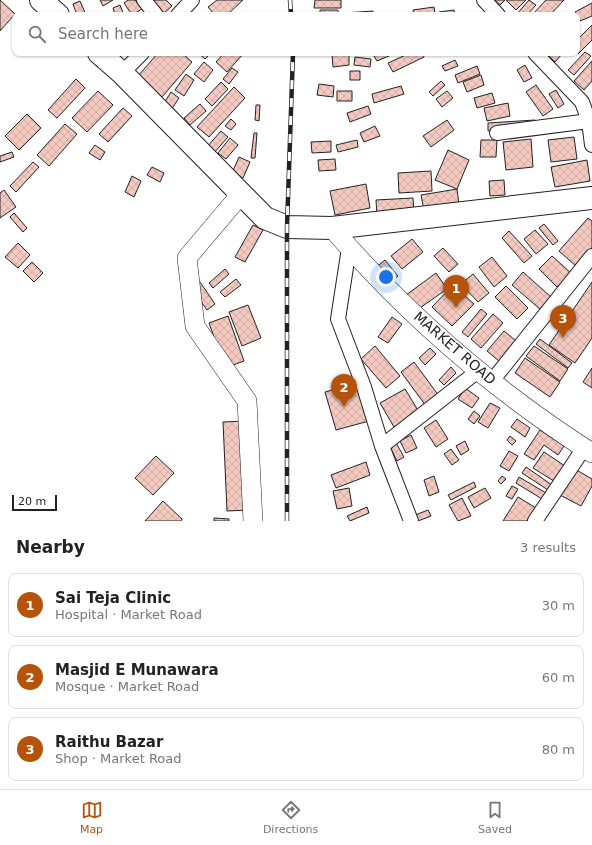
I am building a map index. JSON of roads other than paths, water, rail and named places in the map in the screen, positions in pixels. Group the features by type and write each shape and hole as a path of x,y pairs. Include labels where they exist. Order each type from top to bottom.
{"highway":[{"path":"41,0 55,12"},
{"path":"103,56 122,73 265,218 287,227 332,228 592,198"}],"street":[{"path":"144,0 154,12"},
{"path":"181,12 192,0"},
{"path":"484,0 495,12"},
{"path":"122,73 139,56"},
{"path":"538,56 587,98 592,145"},
{"path":"497,133 590,121"},
{"path":"241,194 187,258 195,326 247,401 252,521"},
{"name":"MARKET ROAD","path":"332,228 349,248 443,342 485,376 564,435 588,450"},
{"path":"349,248 338,319 364,388 382,446 411,521"},
{"path":"382,446 485,376 592,256"},
{"path":"535,521 588,450"}],"railway":[{"path":"290,0 291,12"},
{"path":"287,521 287,227 293,56"}],"place":[{"name":"Sai Teja Clinic","path":"456,308"},
{"name":"Raithu Bazar","path":"563,338"},
{"name":"Masjid E Munawara","path":"344,407"}]}
